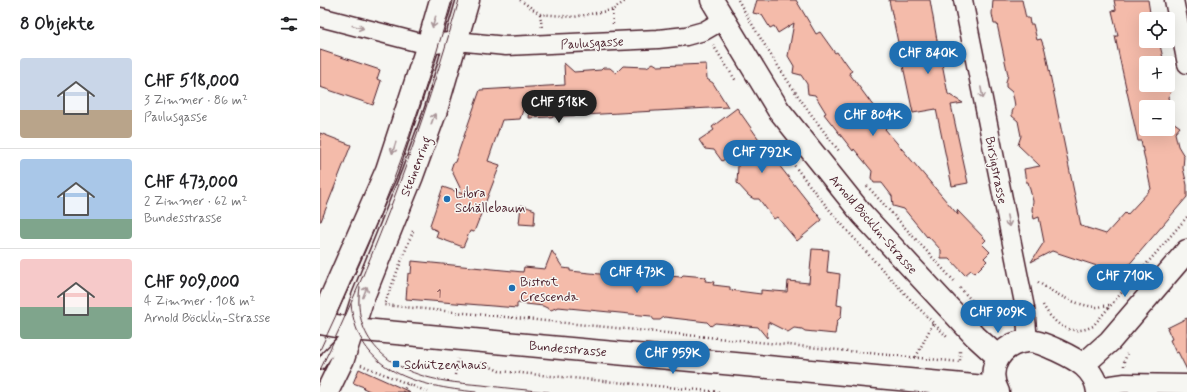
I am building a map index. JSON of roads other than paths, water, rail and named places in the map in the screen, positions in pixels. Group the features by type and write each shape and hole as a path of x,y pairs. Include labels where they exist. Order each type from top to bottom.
{"main road":[{"name":"Steinenring","path":"323,323 386,170 428,45 441,0"},
{"name":"Steinenring","path":"327,392 343,359 363,297 409,183 436,110 468,0"},
{"name":"Arnold Böcklin-Strasse","path":"712,0 778,109 862,214 976,336 998,357"},
{"path":"1083,365 1110,341 1187,251"},
{"name":"Bundesstrasse","path":"323,323 353,329 997,390"},
{"path":"997,390 994,375 995,364 998,357 1018,343 1028,341 1038,342 1050,347 1083,365 1091,374 1098,390"}],"street":[{"name":"Birsigstrasse","path":"963,0 1025,308 1028,341"},
{"path":"1174,0 1187,64"},
{"path":"320,17 428,45"},
{"name":"Paulusgasse","path":"428,45 456,41 506,46 658,39 686,36 704,31 724,20"},
{"path":"1098,390 1125,383 1187,384"}],"lane":[{"path":"320,365 327,355 353,329"}],"tram line":[{"path":"320,350 366,249 390,189 419,109 452,0"},
{"path":"320,370 361,280 398,188 430,95 459,0"},
{"path":"360,287 359,307 362,325 370,340 380,352 394,363 409,371 445,381 549,392"},
{"path":"351,304 356,327 365,346 378,361 394,372 413,380 476,392"}],"place":[{"name":"Libra Schällebaum","path":"447,199"},
{"name":"Bistrot Crescenda","path":"512,288"},
{"name":"Schützenhaus","path":"396,364"}]}
